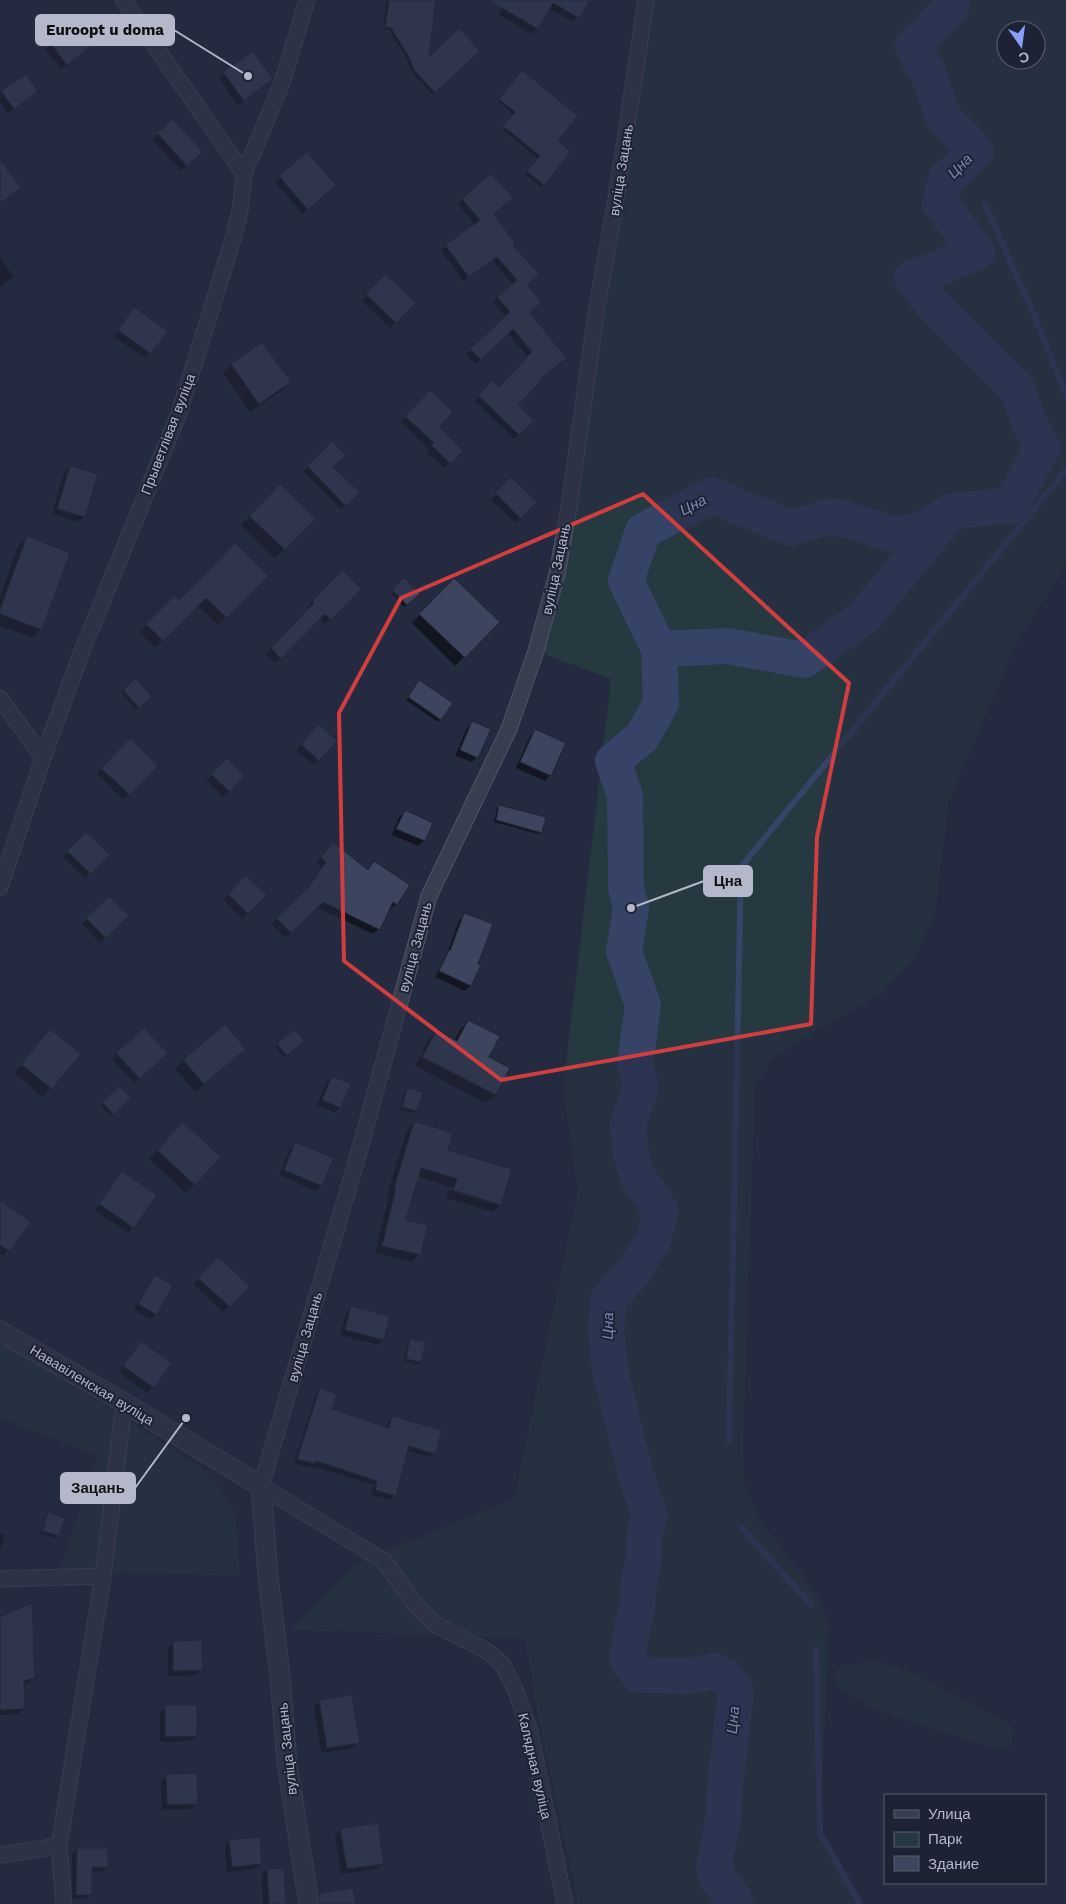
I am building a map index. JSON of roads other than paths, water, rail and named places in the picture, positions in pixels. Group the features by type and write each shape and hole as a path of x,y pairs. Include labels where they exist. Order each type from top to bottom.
{"street":[{"path":"123,0 244,174"},
{"name":"Прыветлівая вуліца","path":"0,887 43,758 82,650 179,413 233,239 240,211 244,174 282,83 307,0"},
{"name":"вуліца Зацань","path":"309,1904 287,1763 280,1676 268,1577 261,1486 358,1158 429,896 509,729 536,651 557,574 569,507 597,306 616,205 646,0"},
{"path":"0,698 43,758"},
{"name":"Нававіленская вуліца","path":"0,1331 261,1486"},
{"path":"64,1904 58,1846 103,1576 124,1403"},
{"name":"Калядная вуліца","path":"261,1486 384,1562 414,1603 436,1625 487,1651 503,1665 516,1691 530,1732 565,1904"},
{"path":"0,1579 103,1576"},
{"path":"0,1855 58,1846"}],"waterway":[{"name":"Цна","path":"735,1904 733,1898 718,1879 714,1866 724,1815 725,1786 736,1692 725,1676 714,1671 689,1676 639,1675 627,1658 637,1611 639,1582 644,1559 644,1535 650,1516 636,1475 610,1370 606,1328 609,1299 635,1270 653,1240 661,1211 637,1175 631,1153 628,1124 641,1088 635,1064 643,1005 624,951 631,908 626,887 625,796 613,761 642,737 661,703 659,649 626,581 643,531 712,495 791,528 833,516 894,534 918,531 952,511 1012,505 1042,447 1030,425 1017,388 935,307 912,278 977,252 940,203 946,179 976,152 943,116 928,73 913,47 950,9 953,0"},
{"path":"985,205 1033,312 1066,395"},
{"path":"729,1440 741,867 1066,470"},
{"path":"659,649 728,646 804,660 863,618 945,519"},
{"path":"742,1528 811,1605"},
{"path":"816,1650 820,1833 860,1904"},
{"path":"733,1898 745,1904"}],"place":[{"name":"Euroopt u doma","path":"248,76"},
{"name":"Цна","path":"631,908"},
{"name":"Зацань","path":"186,1418"}]}
